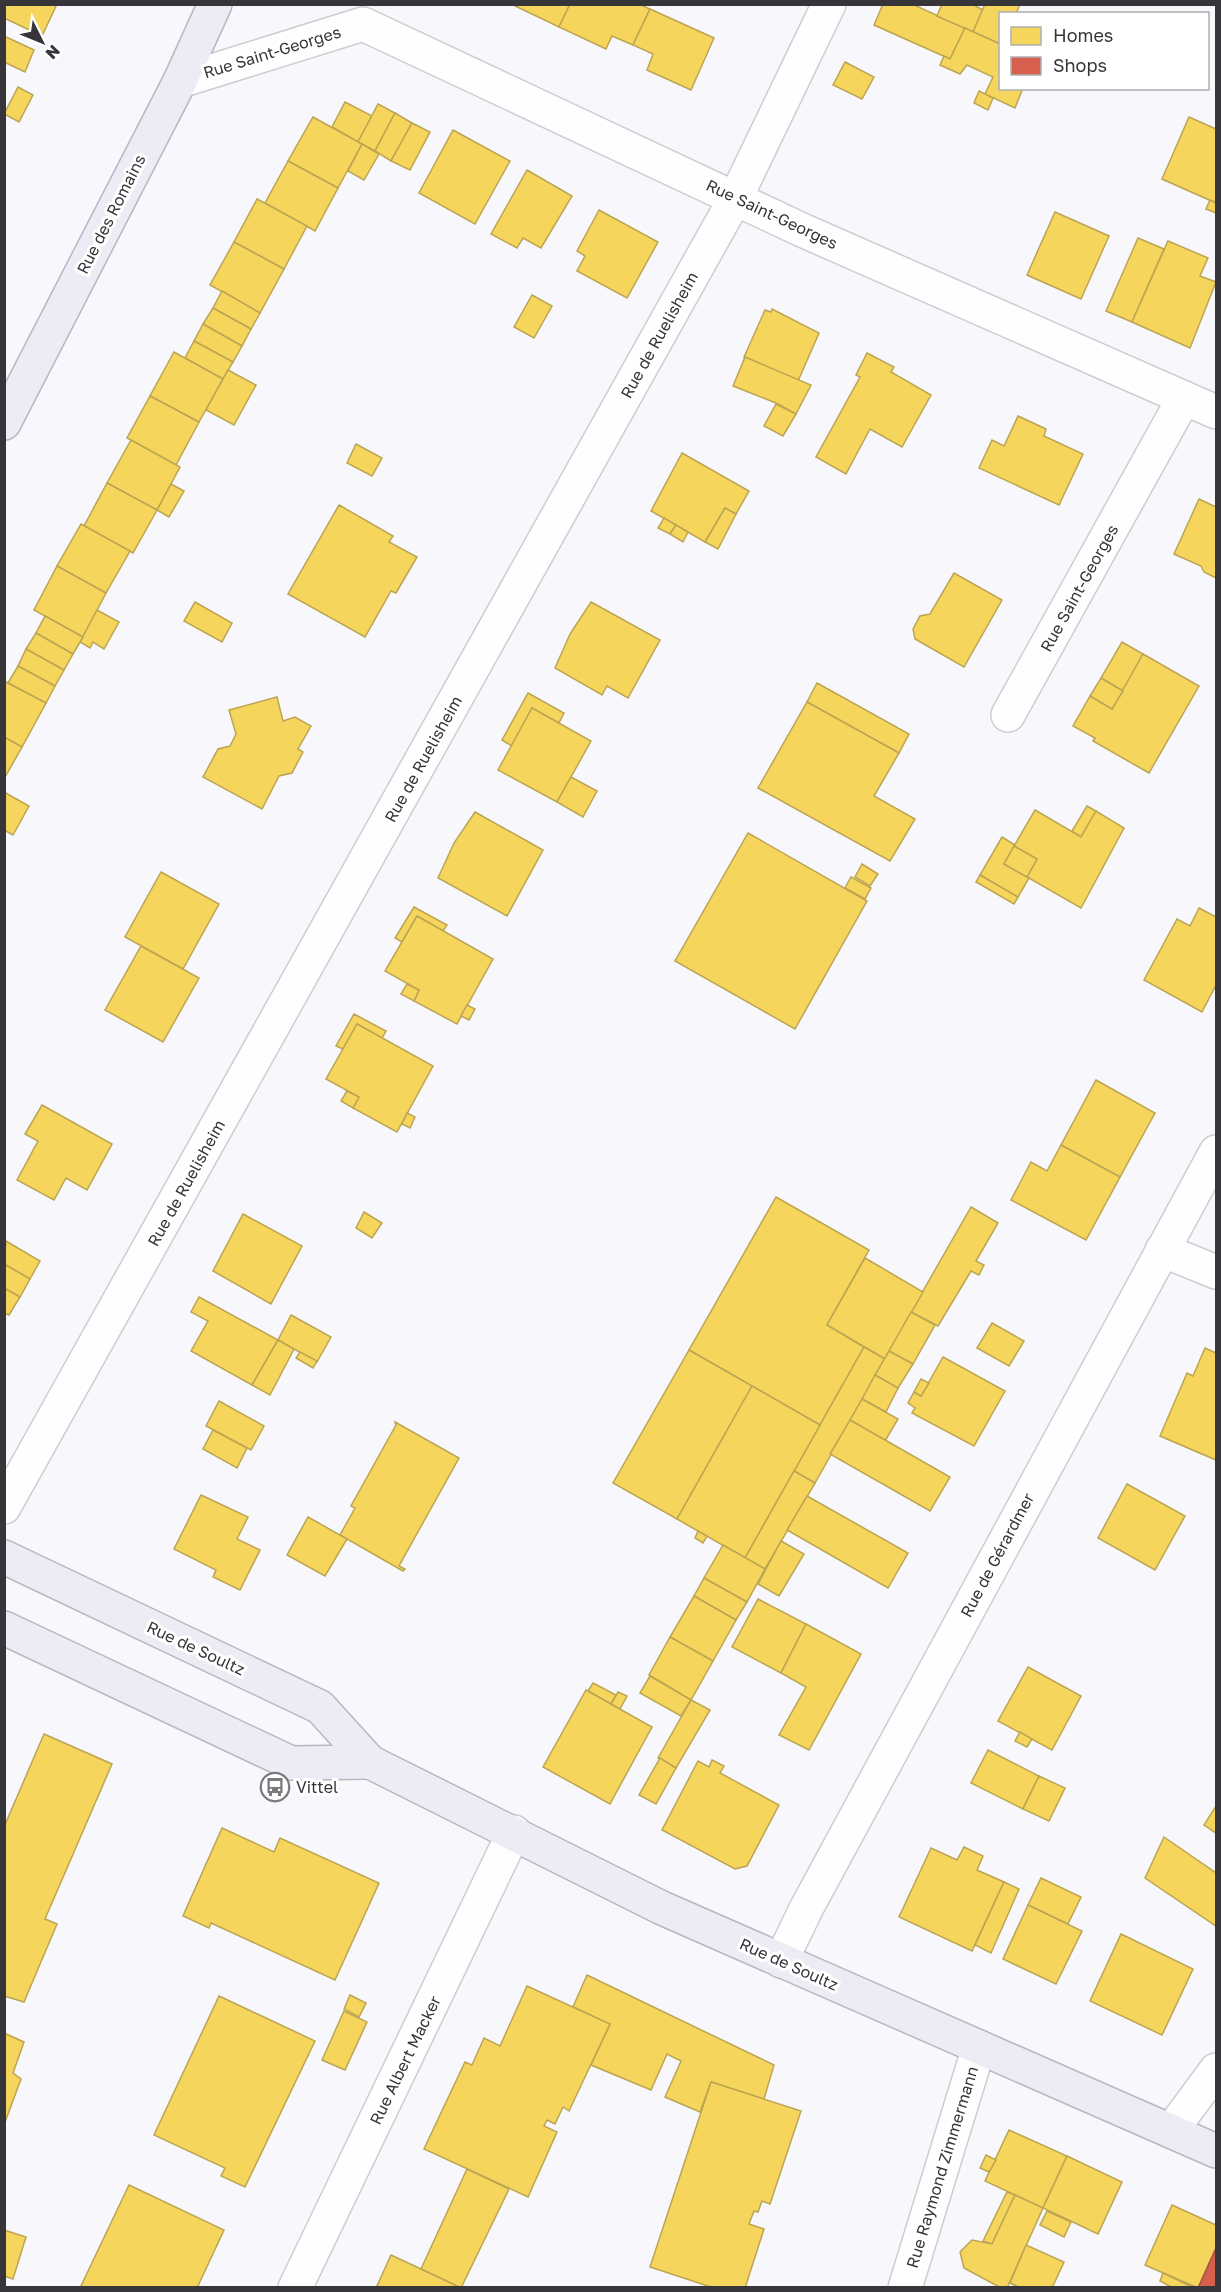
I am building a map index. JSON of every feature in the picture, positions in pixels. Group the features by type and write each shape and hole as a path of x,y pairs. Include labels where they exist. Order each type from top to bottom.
{"main road":[{"name":"Rue des Romains","path":"4,423 180,81 215,4"},
{"name":"Rue de Soultz","path":"4,1557 320,1707 370,1762 662,1908 1216,2151"},
{"name":"Rue de Soultz","path":"4,1628 291,1764 370,1762"}],"street":[{"name":"Rue de Ruelisheim","path":"4,1507 736,197 829,4"},
{"name":"Rue Saint-Georges","path":"180,81 360,14 802,230 1216,412"},
{"name":"Rue Saint-Georges","path":"1008,715 1184,398"},
{"name":"Rue de Gérardmer","path":"782,1961 806,1910 1216,1152"},
{"path":"1162,1250 1216,1272"},
{"name":"Rue Albert Macker","path":"295,2288 514,1832"},
{"name":"Rue Raymond Zimmermann","path":"905,2288 979,2047"},
{"path":"1171,2131 1216,2070"}],"building: Homes":[{"path":"4,4 57,4 42,36 4,18"},
{"path":"511,4 570,4 559,27"},
{"path":"570,4 639,4 650,9 633,45 612,36 606,49 559,27"},
{"path":"883,4 912,4 965,28 950,59 874,25"},
{"path":"942,4 972,4 983,10 973,32 937,16"},
{"path":"985,4 1020,4 1017,12 999,12 999,44 973,32"},
{"path":"650,9 714,38 691,90 647,70 653,54 633,45"},
{"path":"965,28 999,44 999,90 1022,90 1015,108 985,94 993,77 967,65 960,74 940,65 944,56 950,59"},
{"path":"4,36 34,50 25,72 4,62"},
{"path":"845,62 874,77 862,99 833,85"},
{"path":"18,87 33,95 19,122 4,114"},
{"path":"979,91 993,98 988,110 974,103"},
{"path":"345,102 372,116 358,142 332,127"},
{"path":"378,104 395,113 375,151 358,142"},
{"path":"395,113 412,123 391,161 375,151"},
{"path":"313,117 362,144 338,188 288,161"},
{"path":"1189,117 1216,129 1216,203 1162,179"},
{"path":"412,123 430,132 410,170 391,161"},
{"path":"453,130 510,161 475,224 419,193"},
{"path":"362,144 379,154 364,180 348,171"},
{"path":"288,161 338,188 315,231 265,203"},
{"path":"527,170 572,196 541,248 523,238 517,248 491,234"},
{"path":"257,199 307,226 284,269 234,242"},
{"path":"1210,200 1216,203 1216,213 1206,209"},
{"path":"599,210 658,242 627,298 577,271 585,256 577,251"},
{"path":"1055,212 1109,236 1081,299 1027,275"},
{"path":"1138,238 1164,249 1132,322 1106,311"},
{"path":"1168,241 1208,258 1200,276 1216,282 1190,348 1132,322"},
{"path":"234,242 284,269 260,313 210,285"},
{"path":"222,291 260,313 251,329 213,308"},
{"path":"532,295 552,306 534,338 514,327"},
{"path":"213,308 251,329 242,346 203,324"},
{"path":"772,309 819,333 798,381 744,357 765,310 771,312"},
{"path":"203,324 242,346 233,362 194,341"},
{"path":"194,341 233,362 223,379 185,358"},
{"path":"174,352 223,379 199,422 150,396"},
{"path":"867,353 894,367 891,372 931,395 902,447 870,429 846,474 816,457 860,377 856,375"},
{"path":"745,357 811,385 796,414 776,403 733,386"},
{"path":"228,370 256,385 234,425 206,410"},
{"path":"150,396 199,422 176,465 127,438"},
{"path":"776,404 796,414 783,436 764,426"},
{"path":"1018,416 1046,429 1044,436 1083,454 1059,505 979,468 992,440 1004,446"},
{"path":"131,440 180,467 157,510 107,483"},
{"path":"356,444 382,458 372,476 347,463"},
{"path":"682,453 749,491 736,514 725,508 705,542 651,511"},
{"path":"107,483 157,510 133,553 84,526"},
{"path":"171,484 184,491 169,517 157,510"},
{"path":"1199,499 1216,507 1216,578 1204,572 1201,566 1174,554"},
{"path":"339,505 393,536 389,542 417,557 396,593 391,591 365,637 288,594"},
{"path":"725,508 736,514 718,549 705,542"},
{"path":"664,518 676,525 670,534 658,528"},
{"path":"81,524 130,551 106,593 57,566"},
{"path":"676,525 688,532 683,542 670,534"},
{"path":"57,566 106,593 83,637 34,610"},
{"path":"954,573 1002,600 964,667 915,639 913,629 920,616 930,614"},
{"path":"195,602 232,623 222,642 184,621"},
{"path":"591,602 660,640 628,698 607,686 602,695 555,668 570,634"},
{"path":"97,610 119,622 104,649 93,642 90,648 80,642"},
{"path":"45,616 83,637 73,654 36,633"},
{"path":"36,633 73,654 64,670 26,649"},
{"path":"1122,642 1143,654 1123,691 1101,678"},
{"path":"26,649 64,670 55,686 18,666"},
{"path":"1143,654 1199,686 1149,773 1093,741 1095,738 1073,726 1090,696 1112,709"},
{"path":"18,666 55,686 46,703 8,683"},
{"path":"1101,678 1123,691 1112,709 1090,696"},
{"path":"4,681 46,703 22,747 4,737"},
{"path":"817,683 909,734 899,753 807,702"},
{"path":"528,693 564,713 559,723 532,708 512,746 502,740"},
{"path":"277,697 283,721 295,717 311,726 298,749 303,752 292,773 279,776 262,809 203,777 218,749 230,746 236,734 229,710"},
{"path":"807,702 899,753 874,796 915,819 890,861 758,788"},
{"path":"532,708 591,741 557,802 498,770"},
{"path":"4,737 22,747 4,779"},
{"path":"571,777 597,791 583,817 557,802"},
{"path":"4,792 29,806 13,835 4,830"},
{"path":"1087,806 1096,811 1081,837 1072,831"},
{"path":"1035,810 1081,837 1096,811 1124,828 1081,908 1027,877 1037,859 1014,846"},
{"path":"475,812 543,850 507,916 438,878 454,843"},
{"path":"748,833 867,901 795,1029 675,961"},
{"path":"1002,837 1015,845 1004,864 1029,878 1018,897 980,875"},
{"path":"1014,846 1037,859 1027,877 1004,864"},
{"path":"862,864 878,874 870,886 855,877"},
{"path":"161,872 219,904 183,969 125,937"},
{"path":"980,875 1018,897 1014,904 976,882"},
{"path":"851,877 871,888 865,899 845,888"},
{"path":"414,907 447,925 443,931 417,916 402,942 395,938"},
{"path":"1199,908 1216,917 1216,985 1202,1012 1144,980 1177,919 1190,926"},
{"path":"417,916 493,959 457,1024 414,1001 419,990 385,971"},
{"path":"141,946 199,978 163,1042 105,1010"},
{"path":"407,984 419,990 414,1001 401,994"},
{"path":"467,1005 475,1009 469,1020 461,1016"},
{"path":"354,1014 386,1031 382,1038 357,1024 343,1049 336,1046"},
{"path":"357,1024 433,1066 397,1132 353,1108 359,1097 326,1079"},
{"path":"1096,1080 1155,1113 1120,1177 1061,1145"},
{"path":"347,1091 359,1097 353,1108 341,1101"},
{"path":"42,1105 112,1144 87,1190 66,1178 54,1200 17,1180 38,1141 25,1134"},
{"path":"407,1113 415,1117 410,1128 402,1124"},
{"path":"1061,1145 1120,1177 1086,1240 1011,1200 1031,1162 1047,1171"},
{"path":"776,1197 869,1250 827,1325 864,1347 820,1425 689,1350"},
{"path":"971,1207 998,1223 976,1261 984,1265 979,1275 971,1271 938,1326 911,1312"},
{"path":"364,1212 382,1223 372,1238 356,1228"},
{"path":"243,1214 302,1246 271,1304 213,1271"},
{"path":"6,1241 40,1261 30,1279 4,1264"},
{"path":"865,1258 923,1292 885,1359 827,1325"},
{"path":"4,1264 30,1279 20,1297 4,1288"},
{"path":"4,1288 20,1297 9,1315 4,1313"},
{"path":"199,1297 278,1340 252,1385 191,1351 208,1321 191,1312"},
{"path":"911,1312 935,1325 913,1364 889,1351"},
{"path":"291,1315 331,1337 317,1362 278,1340"},
{"path":"992,1323 1024,1341 1009,1366 977,1348"},
{"path":"278,1340 294,1349 270,1395 252,1385"},
{"path":"864,1347 885,1359 815,1483 794,1471"},
{"path":"1205,1348 1216,1353 1216,1460 1160,1436 1187,1373 1193,1376"},
{"path":"689,1350 752,1386 677,1519 613,1483"},
{"path":"889,1351 913,1364 898,1388 875,1375"},
{"path":"300,1352 317,1361 313,1368 296,1358"},
{"path":"943,1357 1005,1391 974,1446 912,1413 915,1408 908,1403 914,1392 921,1396"},
{"path":"875,1375 898,1388 886,1412 862,1399"},
{"path":"921,1379 929,1383 921,1396 914,1392"},
{"path":"752,1386 820,1425 745,1558 677,1519"},
{"path":"862,1399 898,1419 885,1441 850,1420"},
{"path":"219,1401 264,1426 251,1450 206,1426"},
{"path":"850,1420 950,1477 930,1511 830,1454"},
{"path":"395,1422 459,1458 399,1566 405,1569 403,1571 340,1535 355,1508 351,1506 396,1425"},
{"path":"213,1430 247,1448 237,1468 203,1449"},
{"path":"794,1471 815,1483 765,1569 745,1558"},
{"path":"1127,1484 1185,1516 1155,1570 1098,1538"},
{"path":"201,1495 248,1517 237,1539 260,1550 240,1590 213,1577 216,1570 174,1549"},
{"path":"807,1496 908,1553 888,1588 787,1530"},
{"path":"308,1517 347,1539 325,1576 287,1555"},
{"path":"698,1531 707,1536 703,1543 695,1538"},
{"path":"781,1541 804,1554 779,1596 758,1584"},
{"path":"723,1545 765,1569 747,1602 704,1578"},
{"path":"704,1578 747,1602 736,1620 694,1596"},
{"path":"694,1596 736,1620 713,1661 670,1637"},
{"path":"758,1599 806,1624 781,1673 732,1647"},
{"path":"806,1624 861,1654 809,1750 779,1735 806,1687 781,1673"},
{"path":"670,1637 713,1661 691,1700 649,1675"},
{"path":"1028,1667 1081,1696 1052,1750 998,1721"},
{"path":"650,1676 691,1700 681,1716 640,1693"},
{"path":"593,1683 616,1695 611,1704 588,1691"},
{"path":"586,1690 652,1727 610,1804 543,1767"},
{"path":"618,1692 627,1696 620,1709 611,1704"},
{"path":"691,1700 710,1710 676,1768 658,1758"},
{"path":"1020,1732 1032,1739 1027,1747 1015,1741"},
{"path":"44,1734 112,1764 45,1919 57,1924 24,2002 4,1996 4,1827"},
{"path":"988,1750 1039,1776 1023,1809 971,1783"},
{"path":"660,1758 676,1768 656,1804 639,1795"},
{"path":"712,1760 724,1766 720,1773 779,1805 747,1866 735,1869 662,1830 698,1761 709,1767"},
{"path":"1039,1776 1065,1788 1049,1821 1023,1809"},
{"path":"1216,1806 1216,1833 1204,1825"},
{"path":"222,1828 274,1852 280,1838 379,1883 335,1980 211,1923 209,1928 183,1916"},
{"path":"1164,1837 1216,1873 1216,1926 1145,1878"},
{"path":"964,1847 983,1856 977,1870 1004,1882 972,1951 899,1917 931,1848 957,1860"},
{"path":"1041,1878 1081,1897 1068,1924 1028,1905"},
{"path":"1004,1882 1019,1889 991,1953 975,1945"},
{"path":"1028,1905 1082,1931 1056,1984 1003,1959"},
{"path":"1121,1934 1193,1969 1162,2035 1090,2001"},
{"path":"587,1975 774,2065 764,2099 711,2082 700,2112 665,2097 681,2061 667,2054 651,2090 591,2065 610,2024 573,2007"},
{"path":"527,1986 610,2024 569,2111 563,2107 555,2124 547,2120 544,2126 557,2132 528,2197 424,2149 465,2062 472,2065 484,2038 500,2046"},
{"path":"350,1995 366,2003 359,2017 344,2009"},
{"path":"219,1996 315,2041 245,2187 221,2176 225,2168 154,2135"},
{"path":"344,2011 367,2022 345,2070 322,2060"},
{"path":"4,2033 24,2042 13,2073 21,2079 4,2125"},
{"path":"711,2082 801,2111 770,2204 762,2201 758,2212 754,2211 749,2224 764,2229 745,2288 714,2288 650,2267"},
{"path":"1009,2130 1067,2156 1043,2208 985,2181"},
{"path":"986,2155 996,2160 989,2172 980,2168"},
{"path":"1067,2156 1122,2182 1098,2234 1043,2208"},
{"path":"467,2169 509,2189 461,2288 421,2269"},
{"path":"129,2185 224,2230 197,2288 80,2288"},
{"path":"1007,2192 1015,2195 992,2244 983,2241"},
{"path":"1015,2195 1043,2208 1007,2288 1001,2288 964,2268 960,2252 972,2240 992,2244"},
{"path":"1172,2205 1216,2225 1216,2248 1198,2288 1145,2265"},
{"path":"1047,2211 1071,2222 1064,2237 1040,2225"},
{"path":"4,2230 26,2237 13,2279 4,2276"},
{"path":"1026,2245 1064,2262 1052,2288 1021,2288 1010,2283"},
{"path":"391,2255 421,2269 461,2288 376,2288"},
{"path":"1163,2273 1194,2288 1173,2288 1160,2281"}],"building: Shops":[{"path":"1216,2248 1216,2288 1198,2288"}],"place":[{"name":"Vittel","path":"275,1787"}]}
